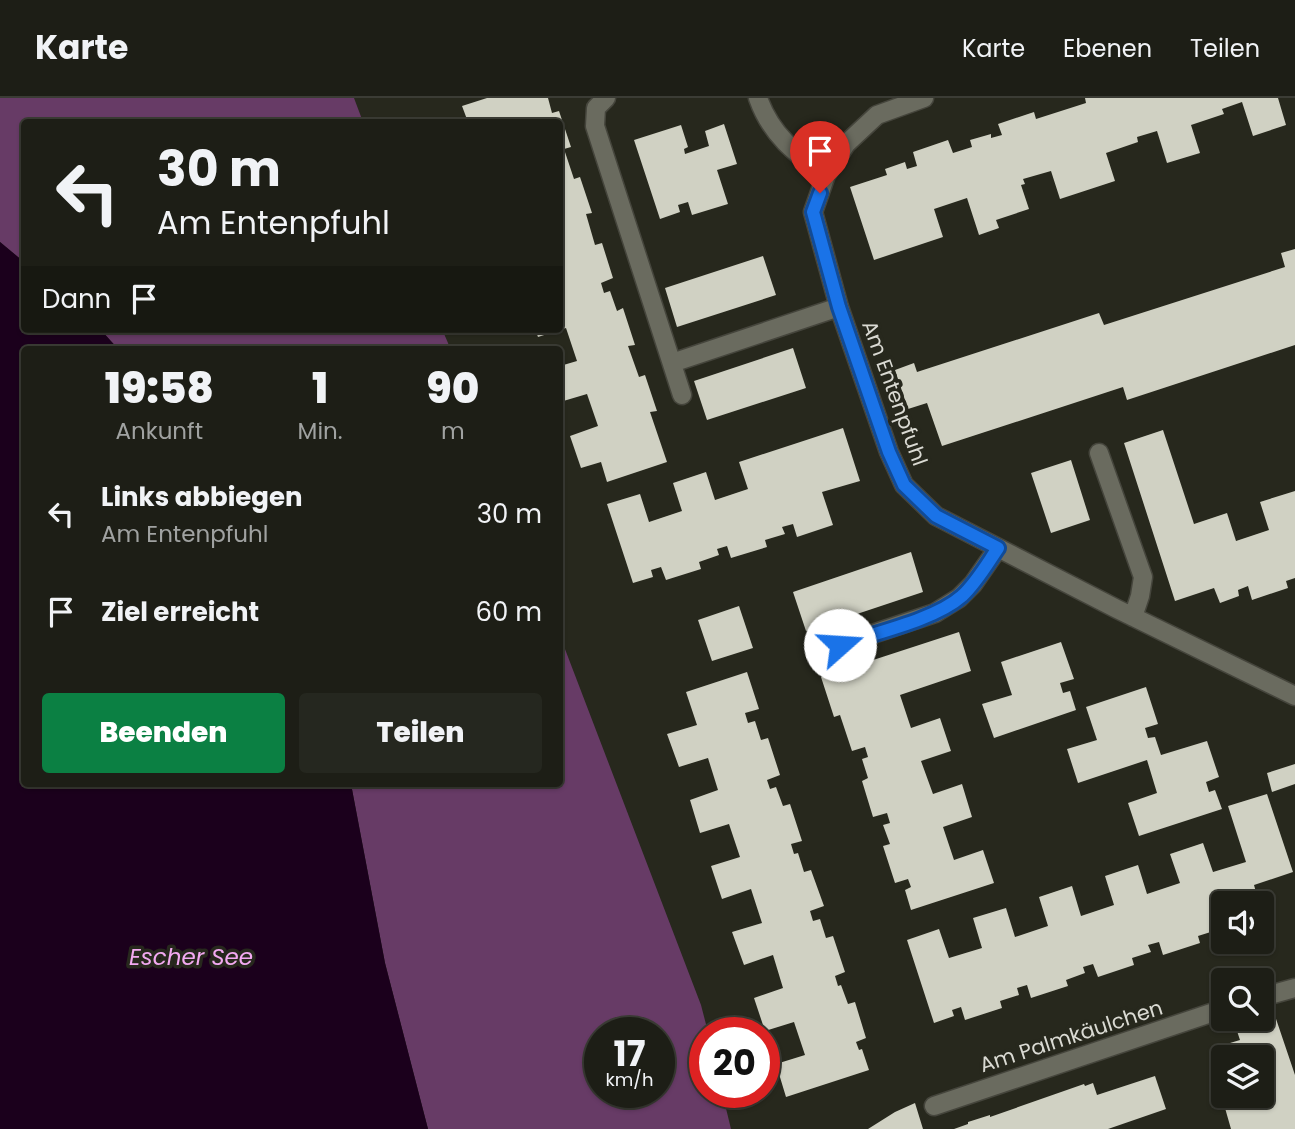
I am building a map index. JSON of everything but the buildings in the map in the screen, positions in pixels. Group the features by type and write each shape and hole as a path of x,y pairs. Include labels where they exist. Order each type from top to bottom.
{"street":[{"path":"606,98 596,108 595,126 682,395"},
{"path":"758,98 765,116 792,151 826,175"},
{"name":"Am Entenpfuhl","path":"924,98 877,115 846,144 826,175 813,212 839,307 889,452 904,485 936,516 1295,696"},
{"path":"672,363 839,307"},
{"path":"1099,453 1143,577 1133,617"},
{"path":"816,653 935,613 959,598 973,584 998,548"},
{"path":"1274,994 1295,988"},
{"name":"Am Palmkäulchen","path":"934,1106 1211,1013"}],"shaded area":[{"path":"0,98 354,98 362,119 21,119 21,260 0,242"},
{"path":"104,333 444,333 449,346 115,346"},
{"path":"563,644 701,1005 704,1017 689,1017 689,1108 726,1108 731,1129 428,1129 385,963 352,787 563,787"}],"water":[{"name":"Escher See","path":"0,242 21,260 21,333 104,333 115,346 21,346 21,787 352,787 385,963 428,1129 0,1129"}],"route":[{"path":"820,193 813,212 825,260 889,452 904,485 936,516 998,548 973,584 959,598 935,613 840,645"}]}
